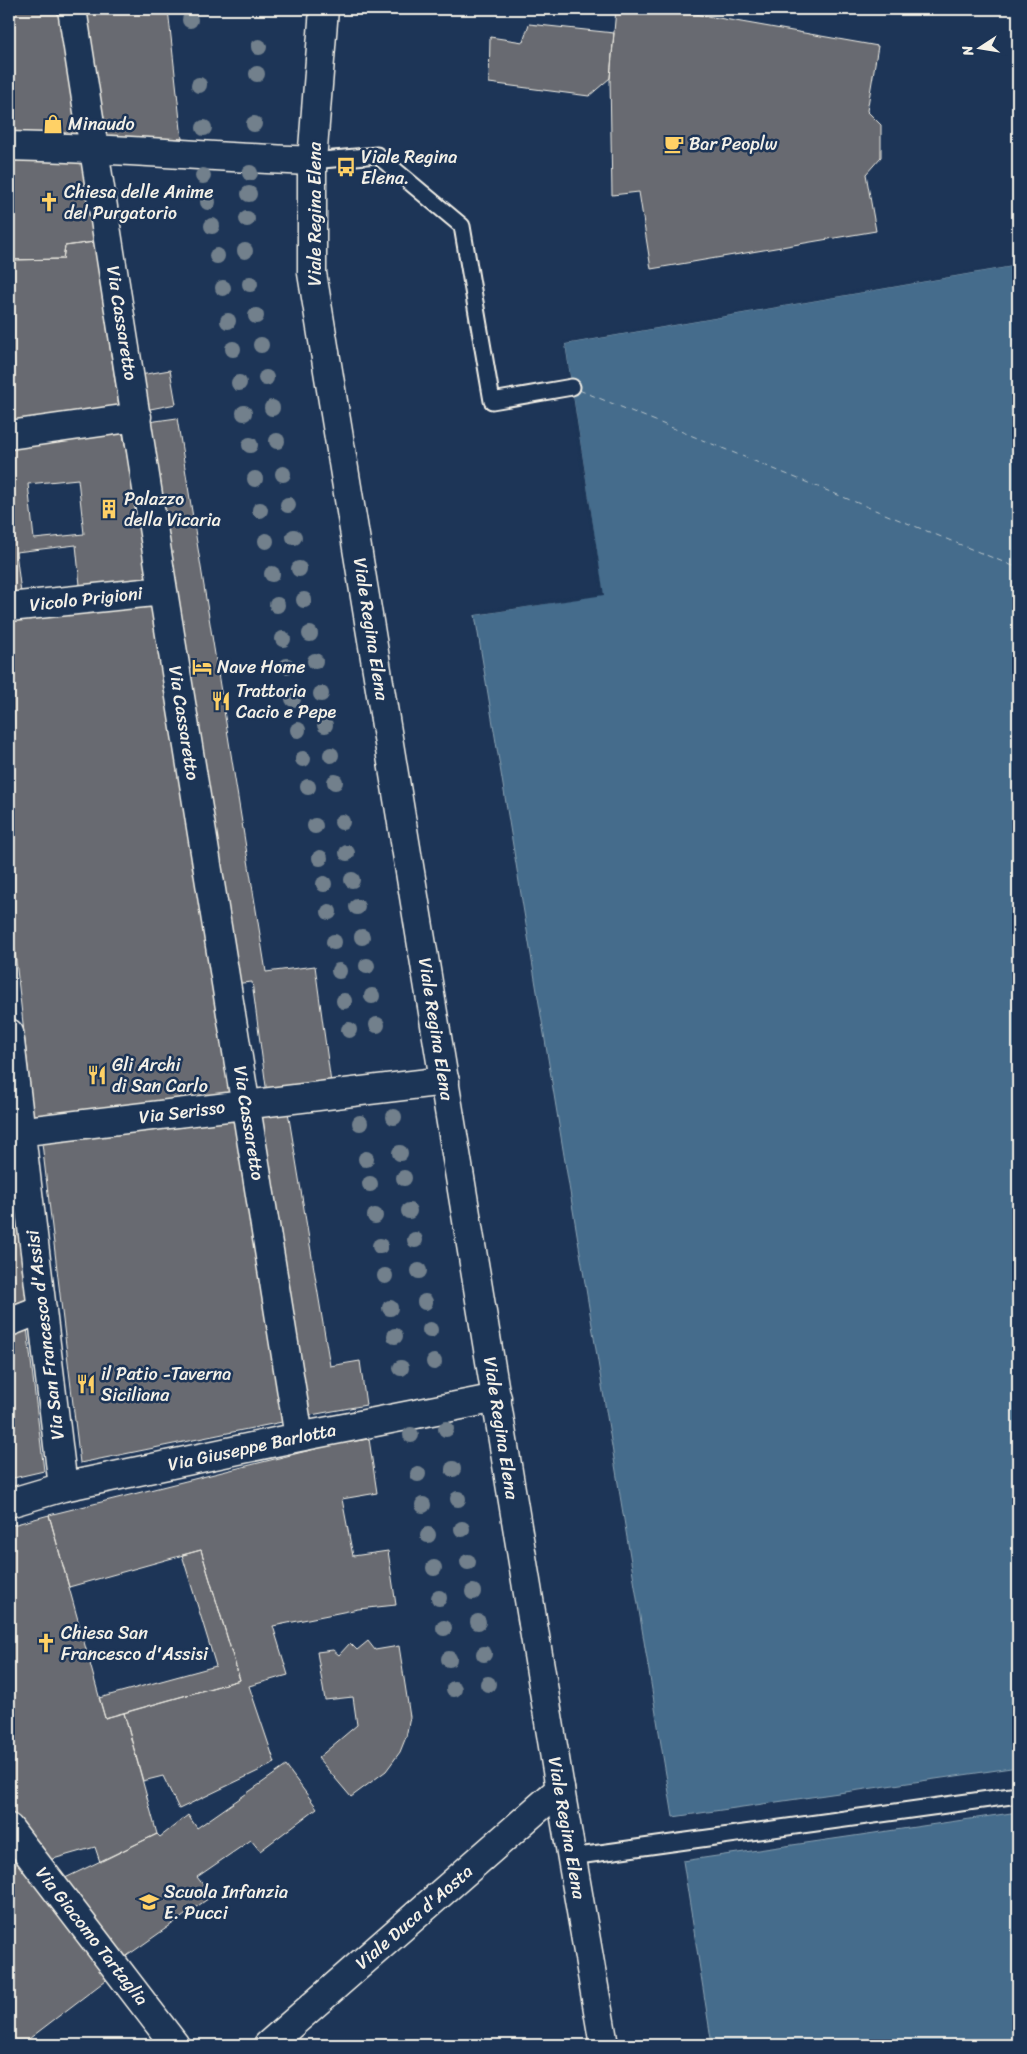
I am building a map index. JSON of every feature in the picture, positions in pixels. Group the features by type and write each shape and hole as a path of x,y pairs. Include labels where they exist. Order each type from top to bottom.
{"street":[{"name":"Via Cassaretto","path":"72,9 299,1437"},
{"name":"Viale Regina Elena","path":"324,9 312,161 312,273 571,1857 604,2045"},
{"path":"9,146 94,148 312,161"},
{"path":"9,435 137,417"},
{"name":"Vicolo Prigioni","path":"9,607 163,591"},
{"name":"Via San Francesco d'Assisi","path":"9,1033 15,1132 42,1309 63,1488"},
{"name":"Via Serisso","path":"15,1132 445,1081"},
{"path":"9,1322 42,1309"},
{"name":"Via Giuseppe Barlotta","path":"9,1503 63,1488 299,1437 497,1398"},
{"name":"Viale Duca d'Aosta","path":"268,2045 560,1789"},
{"name":"Via Giacomo Tartaglia","path":"12,1840 130,1984 175,2045"}],"lane":[{"path":"312,161 377,155 462,226 492,401 572,387"},
{"path":"571,1857 1018,1795"}],"water":[{"path":"1018,265 1018,1767 673,1817 475,615 603,594 565,344"},
{"path":"1018,1812 1018,2045 712,2045 683,1861"}],"pier":[{"path":"1018,259 1018,265 565,344 604,595 475,615 474,612 601,592 562,345 564,342 1016,263"}],"building":[{"path":"9,9 62,9 80,139 9,134"},
{"path":"87,9 168,9 182,139 104,139"},
{"path":"616,9 667,9 878,46 867,111 881,125 881,157 866,174 876,231 651,269 639,192 612,195 610,78"},
{"path":"529,24 614,33 610,78 589,96 489,83 490,37 523,42"},
{"name":"Chiesa delle Anime del Purgatorio","path":"84,159 94,242 65,246 63,259 9,260 9,161"},
{"path":"94,242 120,413 9,428 9,260 63,259 65,246"},
{"path":"170,370 176,404 140,411 134,376"},
{"path":"177,418 266,972 315,966 331,1083 267,1094 252,982 232,984 141,423"},
{"name":"Palazzo della Vicaria","path":"122,429 152,587 81,595 76,545 16,552 22,601 9,603 9,443","holes":["78,479 84,534 34,539 28,484"]},
{"path":"153,597 234,1096 34,1122 9,898 9,613"},
{"path":"288,1112 330,1366 360,1361 366,1405 300,1417 256,1117"},
{"path":"235,1117 282,1422 80,1463 42,1143"},
{"path":"9,1147 27,1309 9,1317"},
{"path":"26,1319 44,1471 9,1479 9,1326"},
{"path":"369,1439 377,1493 342,1499 353,1556 388,1551 396,1605 358,1609 273,1626 288,1675 249,1686 275,1763 179,1809 163,1776 143,1781 124,1713 240,1680 201,1550 69,1587 49,1515 331,1445"},
{"name":"Chiesa San Francesco d'Assisi","path":"49,1515 105,1718 124,1713 157,1834 100,1862 95,1847 46,1861 9,1811 9,1526"},
{"path":"201,1550 240,1680 105,1718 99,1698 216,1666 182,1555"},
{"path":"368,1641 375,1650 399,1646 410,1717 406,1737 400,1752 386,1771 351,1797 318,1758 357,1725 353,1697 325,1700 317,1652 333,1650 339,1655 350,1643 357,1650"},
{"path":"286,1766 317,1808 260,1851 251,1840 197,1877 212,1896 121,1960 61,1880 157,1834 160,1837 188,1815 197,1828"},
{"path":"20,1860 110,1977 21,2045 9,2045 9,1872"}],"ferry route":[{"path":"579,390 1018,568"}],"place":[{"name":"Minaudo","path":"53,124"},
{"name":"Bar Peoplw","path":"674,144"},
{"name":"Viale Regina Elena.","path":"346,167"},
{"name":"Chiesa delle Anime del Purgatorio","path":"49,202"},
{"name":"Palazzo della Vicaria","path":"109,509"},
{"name":"Nave Home","path":"202,667"},
{"name":"Trattoria Cacio e Pepe","path":"221,701"},
{"name":"Gli Archi di San Carlo","path":"97,1075"},
{"name":"il Patio -Taverna Siciliana","path":"86,1384"},
{"name":"Chiesa San Francesco d'Assisi","path":"46,1643"},
{"name":"Scuola Infanzia E. Pucci","path":"149,1902"}]}
